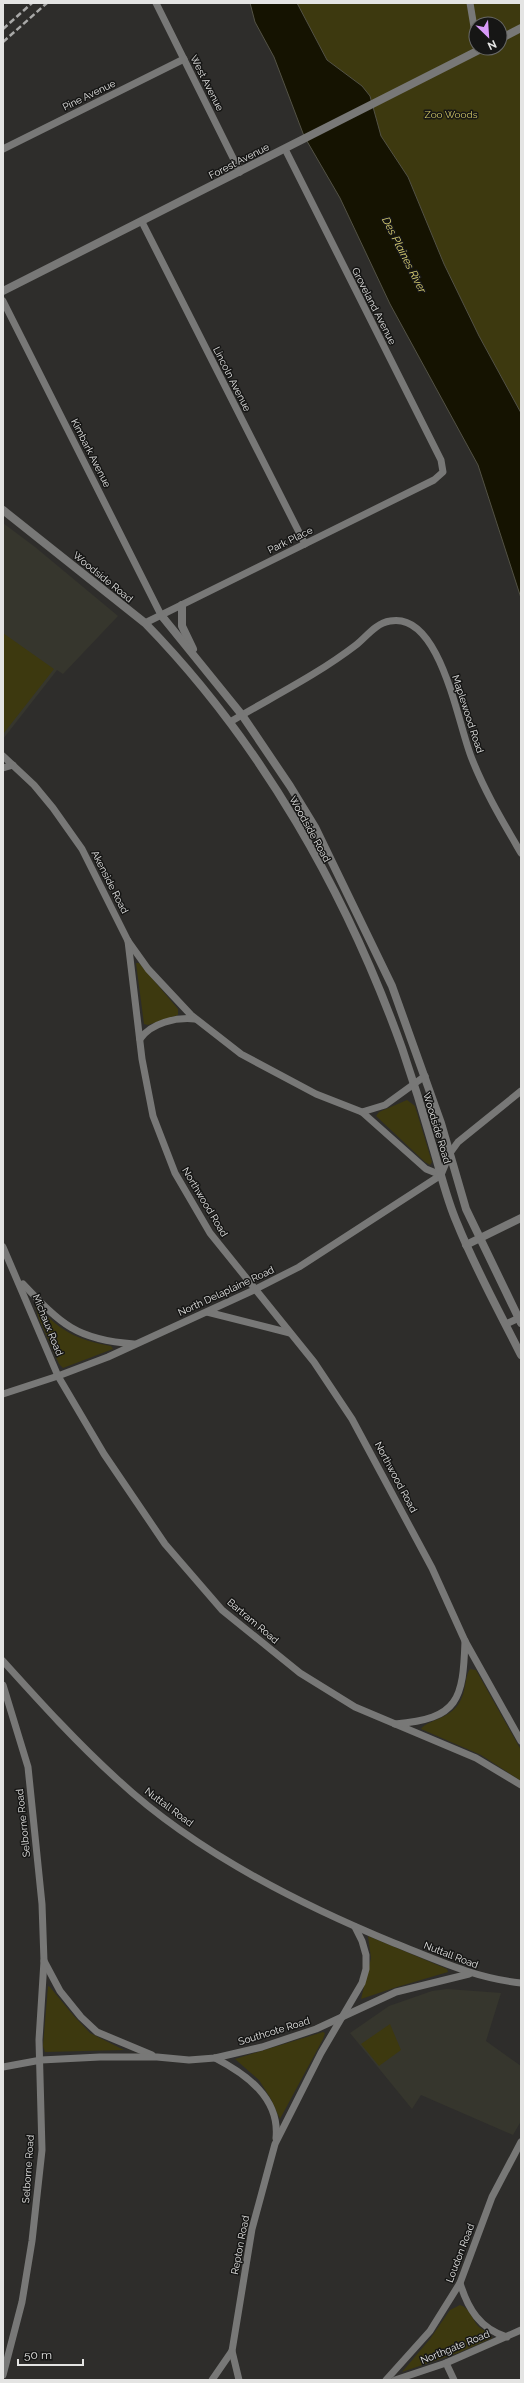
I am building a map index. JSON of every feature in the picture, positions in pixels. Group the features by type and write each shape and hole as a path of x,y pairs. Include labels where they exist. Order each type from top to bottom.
{"street":[{"name":"West Avenue","path":"156,3 240,172"},
{"path":"470,3 472,16"},
{"path":"508,35 521,28"},
{"name":"Forest Avenue","path":"3,291 377,103 468,55"},
{"name":"Pine Avenue","path":"3,149 184,59"},
{"name":"Groveland Avenue","path":"285,149 441,460 443,472"},
{"name":"Lincoln Avenue","path":"142,222 305,544"},
{"name":"Kimbark Avenue","path":"3,301 161,615"},
{"name":"Park Place","path":"145,623 438,478 443,472"},
{"name":"Woodside Road","path":"3,510 145,623 230,722 279,792 317,861 376,984 414,1085 447,1196 466,1245 521,1355"},
{"path":"182,605 182,626 198,661"},
{"name":"Woodside Road","path":"161,615 242,715 290,786 315,827 380,959 410,1031 450,1153 460,1192 479,1238 520,1319"},
{"name":"Maplewood Road","path":"230,722 339,658 382,624 400,621 412,624 422,633 436,652 451,689 464,740 472,761 494,806 521,852"},
{"name":"Akenside Road","path":"3,756 53,808 82,849 128,941 148,969 195,1019 240,1054 316,1094 362,1112 395,1139 426,1169 441,1175"},
{"path":"3,768 13,765"},
{"name":"Northwood Road","path":"128,941 142,1059 153,1116 175,1173 210,1233 254,1290 314,1362 372,1454 432,1568 465,1641 521,1741"},
{"path":"140,1039 150,1030 167,1022 181,1019 195,1019"},
{"path":"362,1112 385,1106 425,1076"},
{"path":"441,1175 450,1153 458,1142 521,1090"},
{"name":"North Delaplaine Road","path":"3,1394 58,1376 136,1344 254,1290 299,1267 441,1175"},
{"path":"466,1245 521,1218"},
{"name":"Michaux Road","path":"3,1246 20,1281 58,1376"},
{"name":"Michaux Road","path":"20,1281 59,1321 73,1331 101,1340 136,1344"},
{"path":"207,1312 291,1333"},
{"path":"506,1324 520,1319"},
{"name":"Bartram Road","path":"58,1376 104,1454 139,1508 165,1544 222,1610 300,1673 355,1707 392,1724 476,1758 521,1785"},
{"name":"Northwood Road","path":"392,1724 429,1719 442,1713 452,1704 461,1686 465,1641"},
{"name":"Nuttall Road","path":"3,1661 58,1721 118,1781 163,1816 246,1872 355,1927 470,1974 521,1983"},
{"name":"Selborne Road","path":"3,1685 28,1767 42,1904 44,1961 39,2040 41,2060 42,2150 32,2241 22,2302 3,2375"},
{"path":"341,2019 362,1983 366,1969 365,1948 355,1927"},
{"name":"Selborne Road","path":"44,1961 60,1991 81,2017 97,2032 157,2057"},
{"name":"Southcote Road","path":"3,2067 41,2060 157,2057 189,2060 215,2058 262,2048 341,2019 396,1992 470,1974"},
{"name":"Repton Road","path":"239,2380 232,2351 252,2229 275,2144 302,2088 341,2019"},
{"name":"Repton Road","path":"215,2058 239,2071 262,2092 276,2124 275,2144"},
{"name":"Loudon Road","path":"386,2380 430,2331 460,2283 492,2197 521,2142"},
{"path":"460,2283 470,2309 477,2319 487,2329 507,2337"},
{"name":"Northgate Road","path":"395,2380 446,2363 521,2330"},
{"name":"Repton Road","path":"212,2380 232,2351"},
{"path":"446,2363 454,2380"}],"shaded area":[{"path":"3,523 35,547 118,616 63,674 57,670 3,739"},
{"path":"447,1989 501,1993 486,2041 521,2066 521,2121 513,2135 421,2095 412,2109 350,2033 389,2006 432,1991"}],"green space":[{"name":"Zoo Woods","path":"297,3 521,3 521,413 479,336 444,264 408,177 380,136 370,96 362,86 327,60"},
{"path":"3,633 54,669 4,733 3,733"},
{"path":"136,963 139,963 178,1009 178,1015 148,1025 144,1024"},
{"path":"407,1100 415,1106 432,1162 430,1165 376,1116 379,1112"},
{"path":"34,1302 51,1320 68,1332 88,1341 111,1346 113,1349 63,1368 59,1364 39,1319"},
{"path":"470,1669 476,1670 521,1750 521,1781 481,1755 421,1729 427,1724 448,1714 457,1706 464,1691"},
{"path":"368,1936 447,1969 448,1972 361,1999 371,1958"},
{"path":"48,1986 90,2033 124,2050 45,2052 43,2046"},
{"path":"390,2024 401,2050 379,2066 361,2044"},
{"path":"323,2032 325,2033 323,2039 280,2119 271,2099 259,2080 235,2059"},
{"path":"460,2305 466,2308 478,2326 492,2338 458,2353 402,2372 430,2339 450,2310"}],"water":[{"name":"Des Plaines River","path":"250,3 297,3 327,60 362,86 370,96 381,136 408,177 444,264 479,336 521,413 521,598 478,465 390,304 340,198 304,136 274,57 255,22"}],"railway":[{"path":"3,29 32,3"},
{"path":"3,42 47,3"}]}
